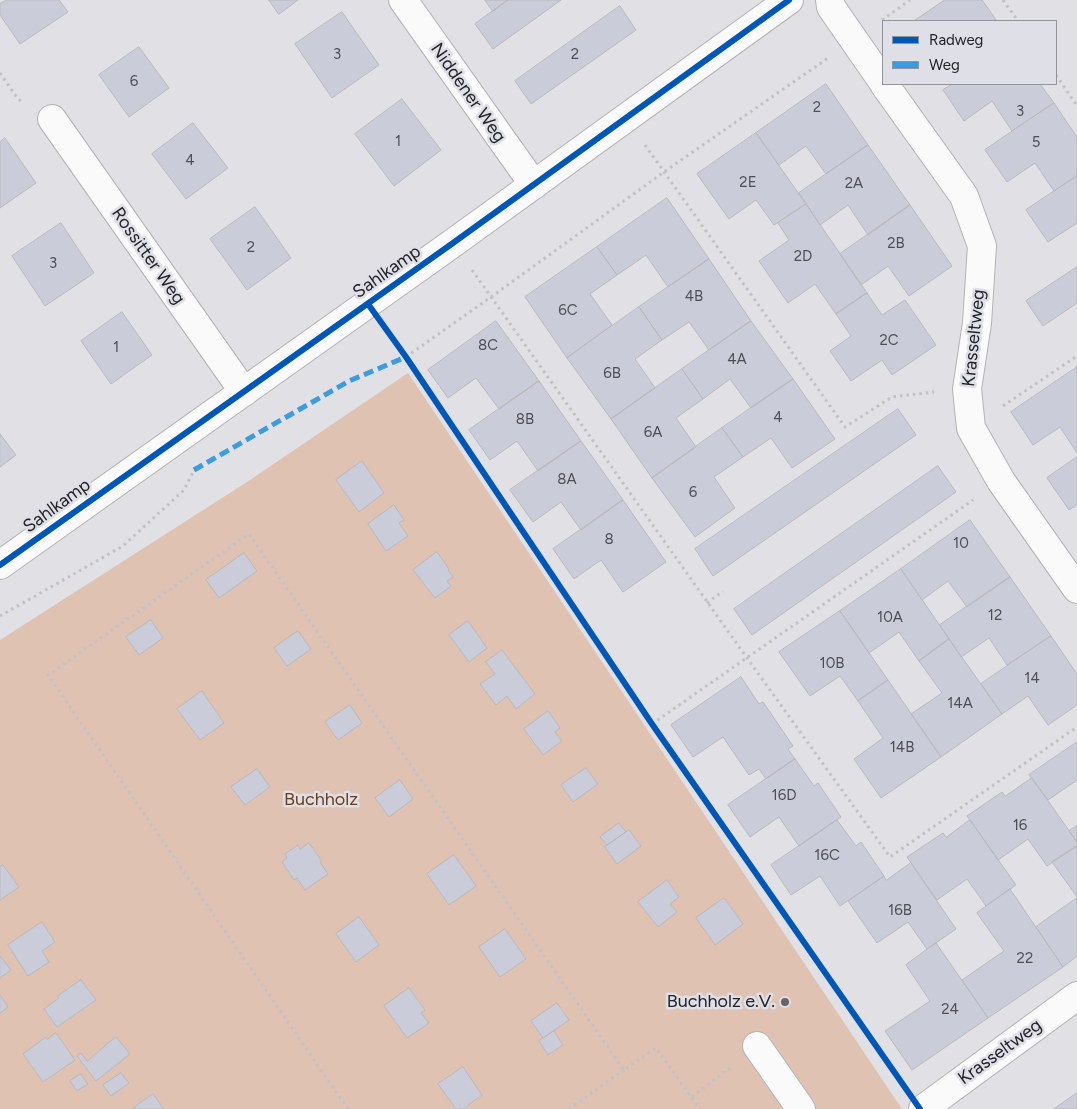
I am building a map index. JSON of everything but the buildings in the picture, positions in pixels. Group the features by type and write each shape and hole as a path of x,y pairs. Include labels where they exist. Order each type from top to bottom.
{"street":[{"name":"Niddener Weg","path":"403,0 534,185"},
{"name":"Sahlkamp","path":"0,565 534,185 789,0"},
{"name":"Krasseltweg","path":"830,0 831,7 882,80"},
{"name":"Krasseltweg","path":"885,85 964,196 982,246 977,322 967,389 971,428 1001,480 1077,589"},
{"name":"Rossitter Weg","path":"52,119 244,392"},
{"name":"Krasseltweg","path":"923,1109 1077,996"},
{"path":"757,1046 801,1109"}],"path":[{"path":"406,357 664,172 910,0"},
{"path":"1003,0 1017,20"},
{"path":"1057,76 1077,106"},
{"path":"626,118 845,428 892,397 967,389"},
{"path":"453,243 707,603 890,857 1077,727"},
{"path":"971,428 1077,356"},
{"path":"0,616 123,546 184,490 194,470 212,414"},
{"path":"652,724 1001,480"},
{"path":"348,1109 48,675 249,534 624,1070"},
{"path":"707,603 723,591"},
{"path":"692,1097 757,1046"},
{"path":"569,1109 656,1048 700,1109"}],"green space":[{"name":"Buchholz","path":"408,373 902,1109 0,1109 0,640 247,482"}],"marked path":[{"path":"194,470 349,381 406,357"}],"cycle path":[{"path":"0,565 453,243 789,0"},
{"path":"368,304 406,357 652,724 920,1109"}],"place":[{"name":"Buchholz e.V.","path":"785,1002"}]}
